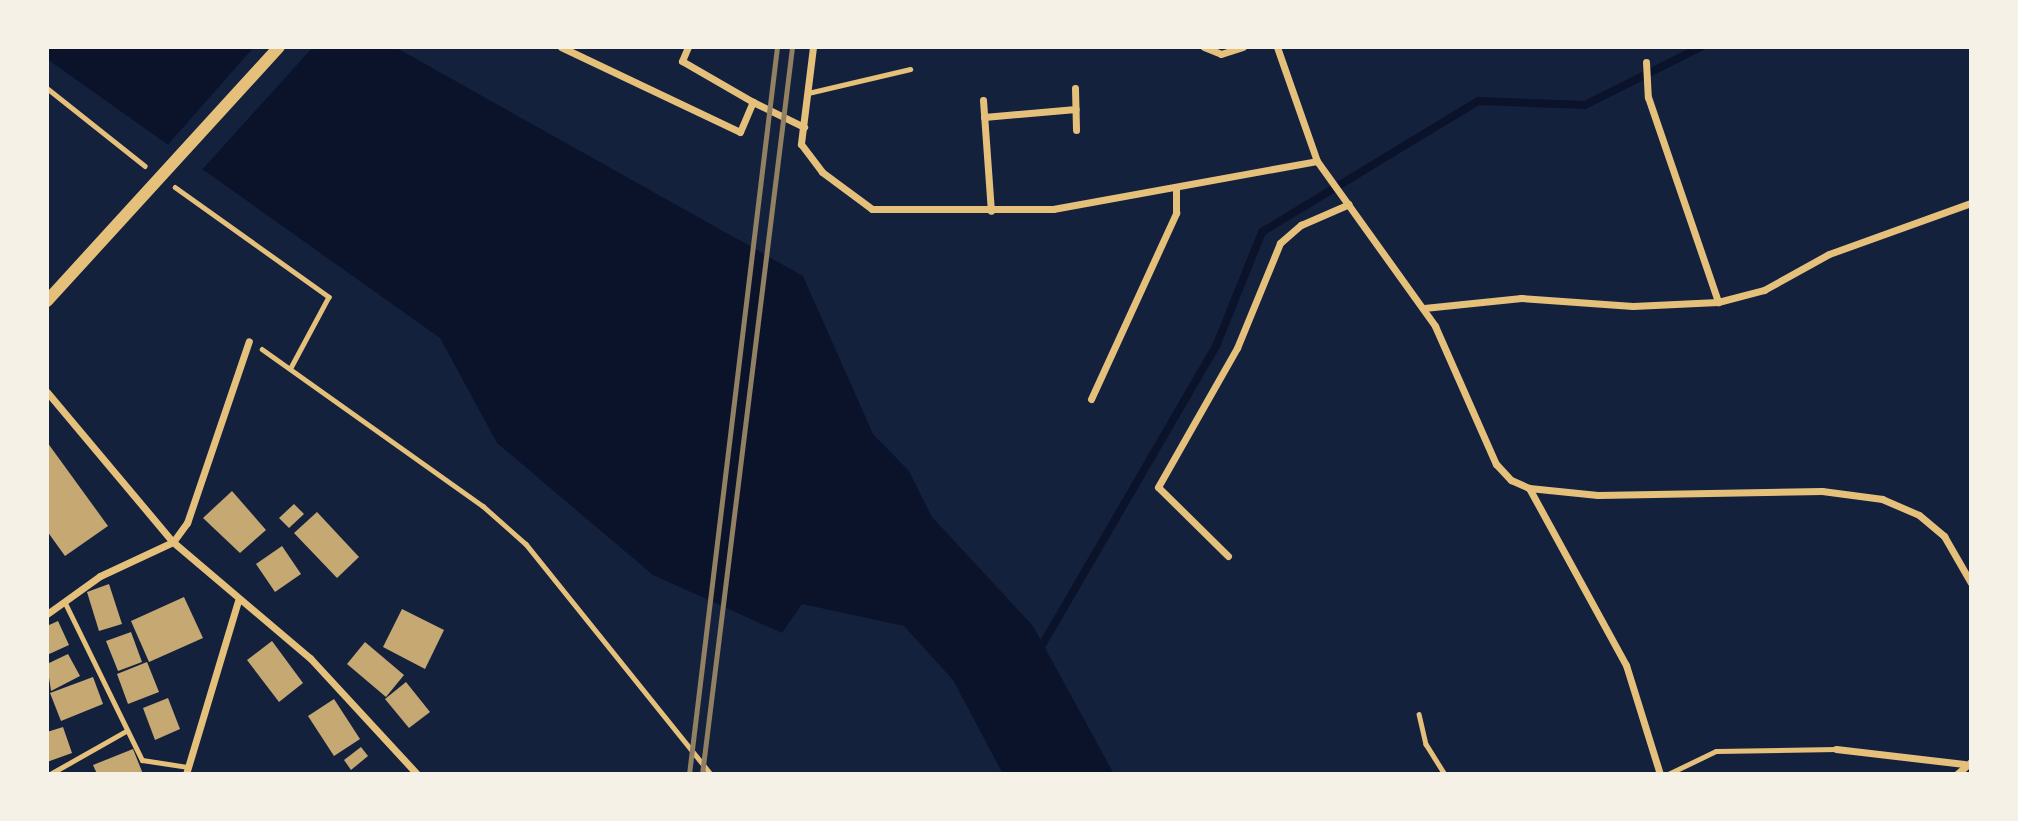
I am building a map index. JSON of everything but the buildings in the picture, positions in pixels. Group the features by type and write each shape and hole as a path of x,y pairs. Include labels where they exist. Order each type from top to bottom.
{"street":[{"path":"47,301 130,216 279,47"},
{"path":"561,47 740,132 753,102"},
{"path":"688,47 682,61 753,102 804,127"},
{"path":"813,47 801,144 821,172 872,209 1053,209 1317,161"},
{"path":"1204,47 1221,54 1243,47"},
{"path":"1277,47 1317,161 1424,309 1496,464 1529,488 1626,665 1660,774"},
{"path":"1646,62 1648,97 1718,302"},
{"path":"1075,88 1076,130"},
{"path":"983,100 991,211"},
{"path":"984,117 1076,109"},
{"path":"1091,399 1176,213 1176,187"},
{"path":"1424,309 1521,298 1633,306 1718,302 1971,203"},
{"path":"1228,556 1158,487 1237,348 1280,243 1301,225 1349,204"},
{"path":"47,614 100,576 173,542 187,523 249,341"},
{"path":"47,392 173,542 238,601 310,658 416,774"},
{"path":"1529,488 1598,495 1822,491 1882,499 1919,515 1944,536 1971,583"},
{"path":"187,770 238,601"},
{"path":"1836,749 1967,763"},
{"path":"1957,774 1967,763"}],"lane":[{"path":"808,93 910,69"},
{"path":"65,603 142,760 187,770"},
{"path":"50,774 126,731"},
{"path":"1668,774 1716,751 1836,749"}],"path":[{"path":"47,88 156,174"},
{"path":"167,181 329,297 291,368"},
{"path":"249,341 291,368 526,544 711,774"},
{"path":"1419,714 1426,744 1445,774"}],"water":[{"path":"47,47 395,47 803,276 873,434 909,471 932,517 1033,626 1114,774 1003,774 953,680 904,626 802,604 782,633 653,575 497,443 440,338 47,59"}],"pier":[{"path":"254,47 313,47 199,173 165,148"}],"waterway":[{"path":"1038,652 1217,344 1262,232 1478,101 1585,105 1701,47"}],"railway":[{"path":"689,774 777,47"},
{"path":"702,774 792,47"}]}
